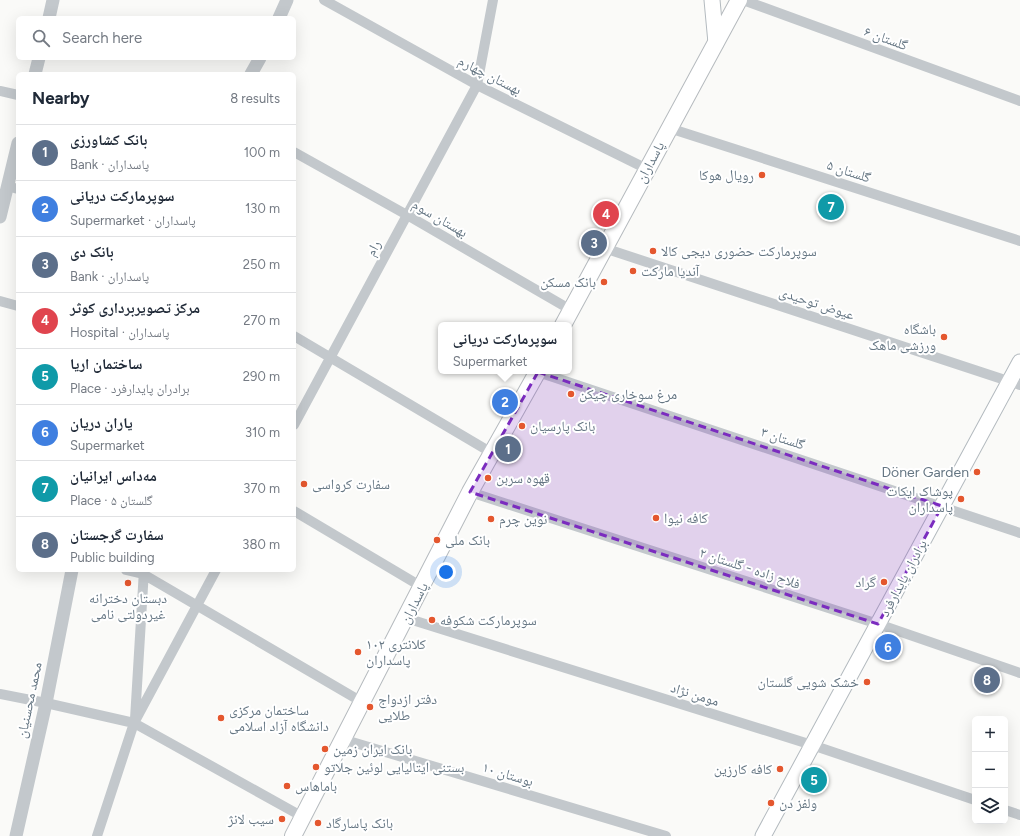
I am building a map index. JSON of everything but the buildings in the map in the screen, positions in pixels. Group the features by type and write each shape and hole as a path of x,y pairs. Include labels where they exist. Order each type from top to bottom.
{"main road":[{"path":"712,0 716,43"},
{"name":"پاسداران","path":"565,322 739,0"},
{"name":"برادران پایدارفرد","path":"764,836 942,506 1015,383 1020,362"},
{"name":"پاسداران","path":"293,836 470,492 536,374"}],"street":[{"path":"49,16 53,0"},
{"path":"279,16 287,0"},
{"name":"بهستان چهارم","path":"324,0 477,85 647,169"},
{"name":"رام","path":"296,421 477,85 493,0"},
{"name":"گلستان ۶","path":"743,0 1020,101"},
{"path":"36,72 38,60"},
{"path":"252,72 257,60"},
{"path":"0,91 16,95"},
{"name":"گلستان ۵","path":"669,128 1020,241"},
{"name":"بهستان سوم","path":"296,153 407,214 571,310"},
{"path":"1,211 13,187 16,161"},
{"name":"عیوض توحیدی","path":"604,248 1015,383"},
{"path":"0,301 16,305"},
{"path":"296,337 492,453"},
{"name":"گلستان ۳","path":"547,374 1020,533"},
{"name":"فلاح زاده - گلستان ۲","path":"470,492 878,624 1020,673"},
{"path":"296,512 422,587"},
{"name":"محمد محسنیان","path":"16,836 46,703 72,572"},
{"path":"134,723 144,572 362,702"},
{"path":"97,836 134,723 215,572"},
{"name":"مومن نژاد","path":"406,618 812,745 972,799"},
{"path":"0,694 134,723 303,817"},
{"name":"بوستان ۱۰","path":"342,739 666,836"},
{"path":"1008,811 1020,815"}],"highlighted area":[{"path":"538,372 942,506 878,624 470,492"}],"place":[{"name":"رویال هوکا","path":"762,175"},
{"name":"مه‌داس ایرانیان","path":"831,207"},
{"name":"مرکز تصویربرداری کوثر","path":"606,214"},
{"name":"بانک دی","path":"594,243"},
{"name":"سوپرمارکت حضوری دیجی کالا","path":"653,251"},
{"name":"آندیا مارکت","path":"633,271"},
{"name":"بانک مسکن","path":"604,282"},
{"name":"باشگاه ورزشی ماهک","path":"944,337"},
{"name":"مرغ سوخاری چیکن","path":"571,394"},
{"name":"سوپرمارکت دریانی","path":"505,402"},
{"name":"بانک پارسیان","path":"522,426"},
{"name":"بانک کشاورزی","path":"508,449"},
{"name":"Döner Garden","path":"977,472"},
{"name":"قهوه سربن","path":"488,478"},
{"name":"سفارت کرواسی","path":"304,484"},
{"name":"پوشاک ایکات پاسداران","path":"961,499"},
{"name":"کافه نیوا","path":"656,518"},
{"name":"نوین چرم","path":"491,519"},
{"name":"بانک ملی","path":"437,540"},
{"name":"گراد","path":"884,582"},
{"name":"دبستان دخترانه غیردولتی نامی","path":"128,583"},
{"name":"سوپرمارکت شکوفه","path":"432,620"},
{"name":"یاران دریان","path":"888,647"},
{"name":"کلانتری ۱۰۲ پاسداران","path":"358,652"},
{"name":"سفارت گرجستان","path":"987,680"},
{"name":"خشک شویی گلستان","path":"867,682"},
{"name":"دفتر ازدواج طلایی","path":"370,707"},
{"name":"ساختمان مرکزی دانشگاه آزاد اسلامی","path":"221,718"},
{"name":"بانک ایران زمین","path":"325,749"},
{"name":"بستنی ایتالیایی لوئین جلاتو","path":"316,767"},
{"name":"کافه کارزین","path":"780,769"},
{"name":"ساختمان اریا","path":"814,780"},
{"name":"باماهاس","path":"287,786"},
{"name":"ولفز دن","path":"771,803"},
{"name":"سیب لانژ","path":"282,819"},
{"name":"بانک پاسارگاد","path":"318,823"}]}
